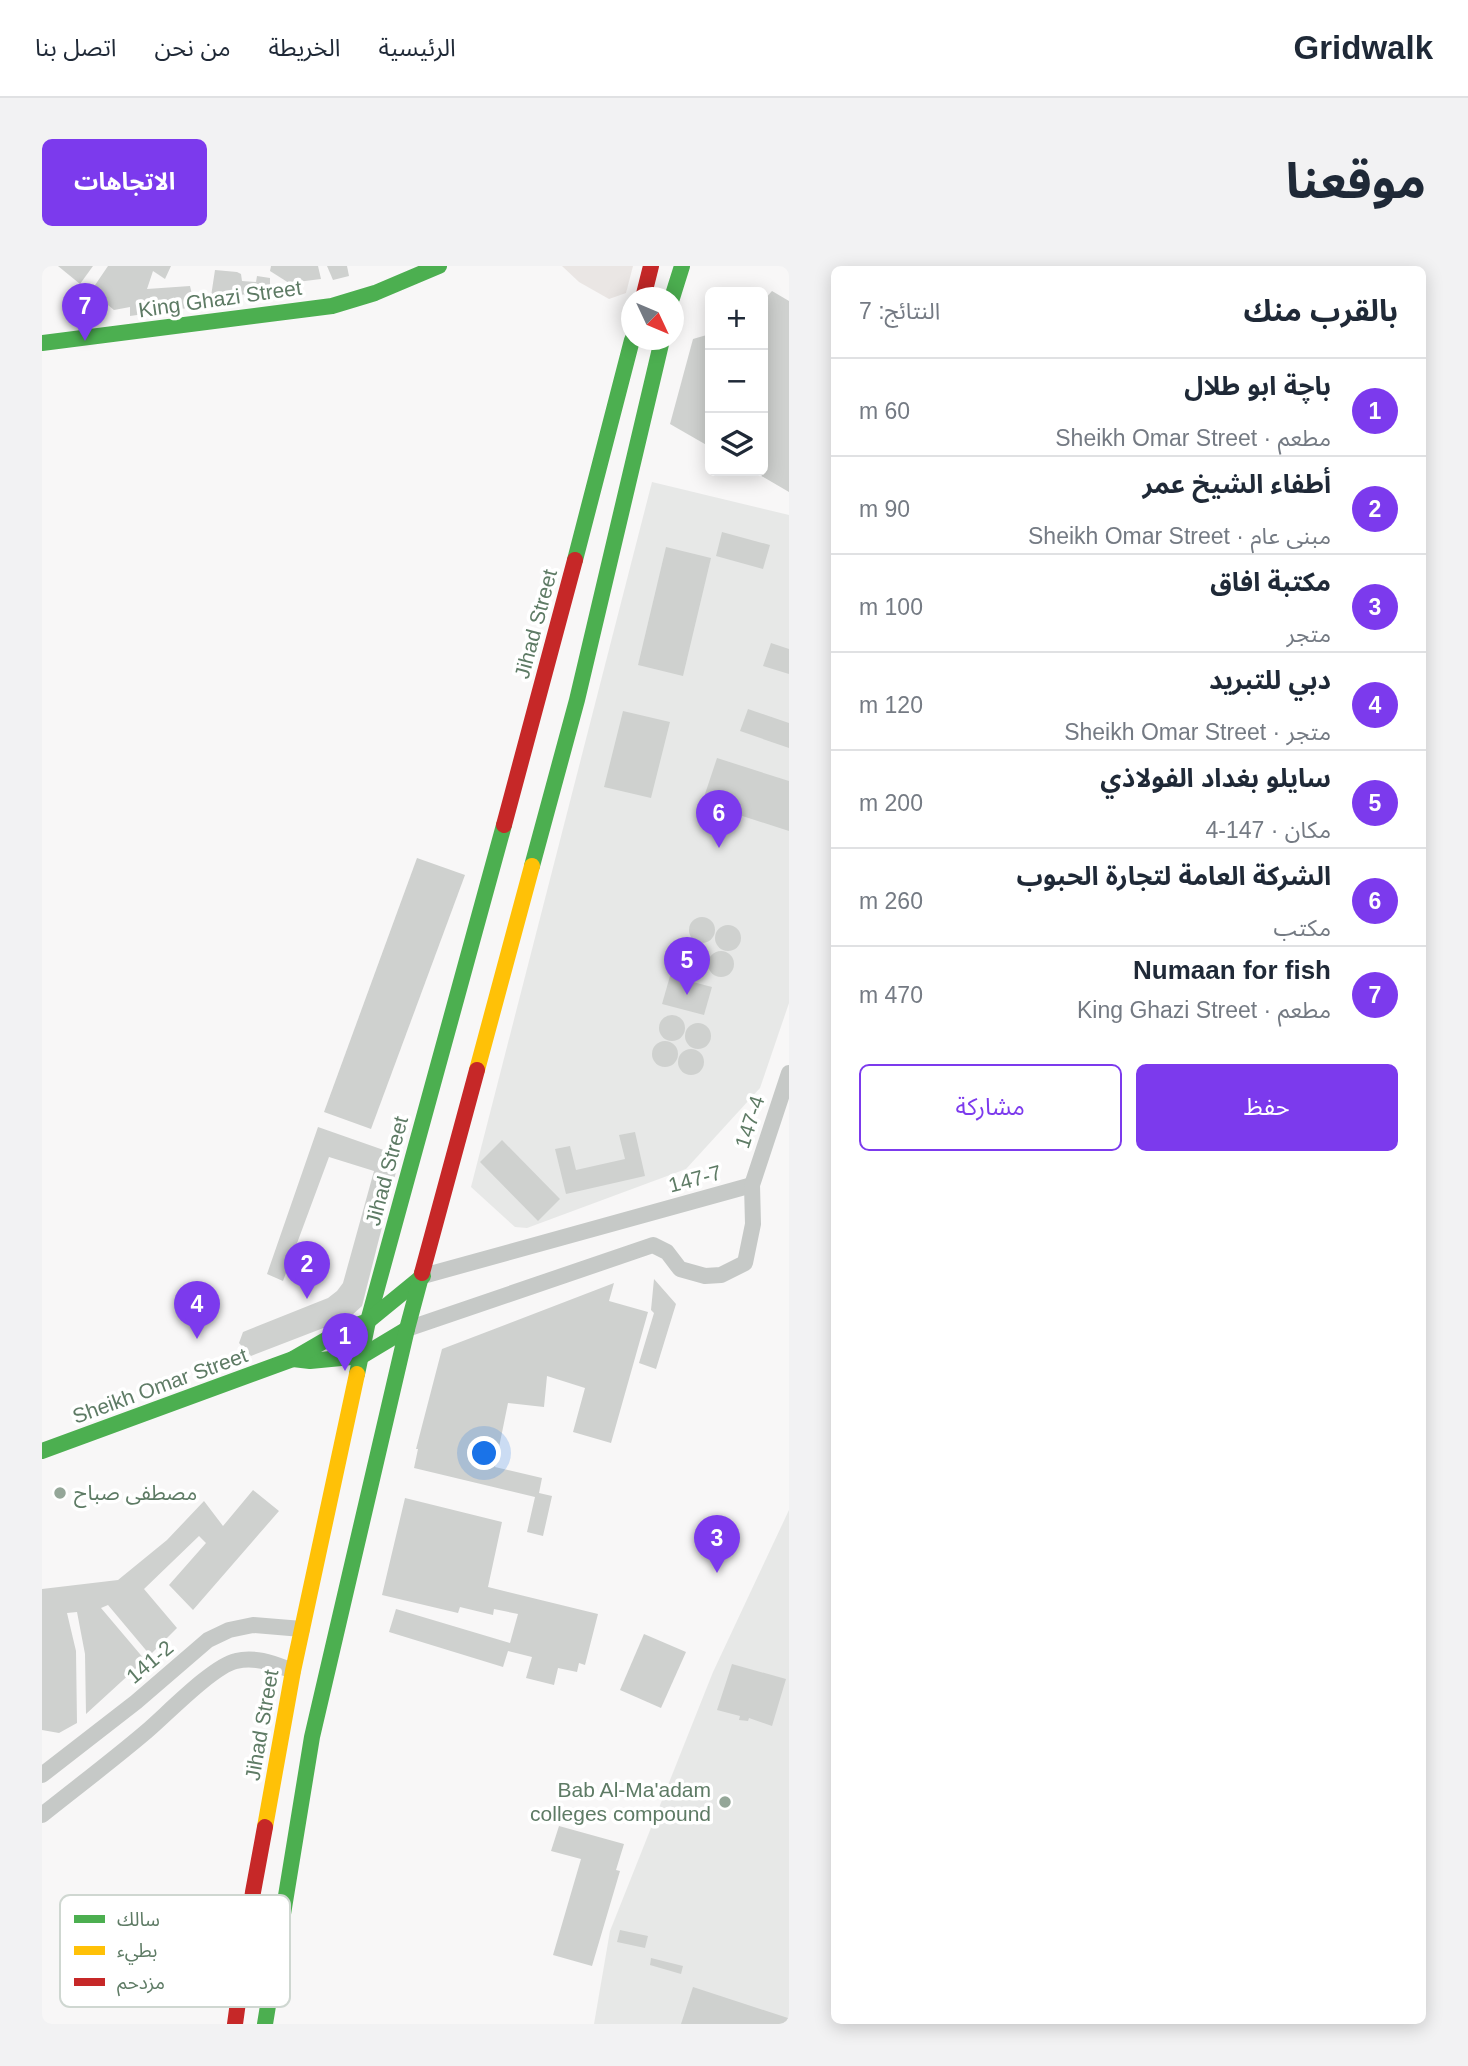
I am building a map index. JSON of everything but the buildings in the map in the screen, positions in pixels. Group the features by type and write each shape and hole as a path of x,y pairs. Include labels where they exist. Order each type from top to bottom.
{"main road":[{"name":"King Ghazi Street","path":"42,344 335,305 375,293 439,266"},
{"path":"646,287 651,266"},
{"path":"675,287 682,266"},
{"name":"Jihad Street","path":"253,1895 293,1671 368,1321 537,704 629,350"},
{"path":"286,1895 312,1737 407,1329 577,699 660,350"},
{"name":"Sheikh Omar Street","path":"42,1451 293,1359 343,1330 368,1321 423,1276"},
{"name":"Sheikh Omar Street","path":"293,1359 310,1361 362,1356 407,1329"}],"street":[{"name":"147-4","path":"752,1185 789,1073"},
{"name":"147-7","path":"407,1329 653,1245 667,1252 680,1269 705,1276 722,1275 745,1263 753,1224 752,1185 423,1276"},
{"name":"141-2","path":"42,1774 136,1702 208,1640 229,1630 253,1625 302,1629"},
{"path":"42,1815 145,1733 216,1671 232,1661 250,1659 293,1671"}],"shaded area":[{"path":"562,266 633,266 628,287 621,287 621,295 609,299 579,282"},
{"path":"652,482 789,515 789,1003 760,1088 686,1169 527,1228 515,1227 471,1187"},
{"name":"Bab Al-Ma'adam colleges compound","path":"789,1510 789,2024 594,2024 610,1931 713,1672"}],"traffic: fast":[{"path":"42,343 332,306 375,293 439,266"},
{"path":"675,287 682,266"},
{"path":"575,560 629,350"},
{"path":"532,866 577,700 660,350"},
{"path":"357,1374 368,1321 504,825"},
{"path":"286,1895 312,1737 422,1273"},
{"path":"42,1451 293,1359 343,1330 368,1321 423,1276"},
{"path":"293,1359 310,1361 362,1356 407,1329"},
{"path":"265,2024 268,2007"}],"traffic: slow":[{"path":"477,1070 532,866"},
{"path":"265,1827 293,1671 357,1374"}],"traffic: jam":[{"path":"646,287 651,266"},
{"path":"504,825 575,560"},
{"path":"422,1273 477,1070"},
{"path":"253,1895 265,1827"},
{"path":"235,2024 237,2007"}],"place":[{"name":"Numaan for fish","path":"85,341"},
{"name":"الشركة العامة لتجارة الحبوب","path":"719,848"},
{"name":"سايلو بغداد الفولاذي","path":"687,995"},
{"name":"أطفاء الشيخ عمر","path":"307,1299"},
{"name":"دبي للتبريد","path":"197,1339"},
{"name":"باچة ابو طلال","path":"345,1371"},
{"name":"مصطفى صباح","path":"60,1493"},
{"name":"مكتبة افاق","path":"717,1573"},
{"name":"Bab Al-Ma'adam colleges compound","path":"725,1802"}]}
